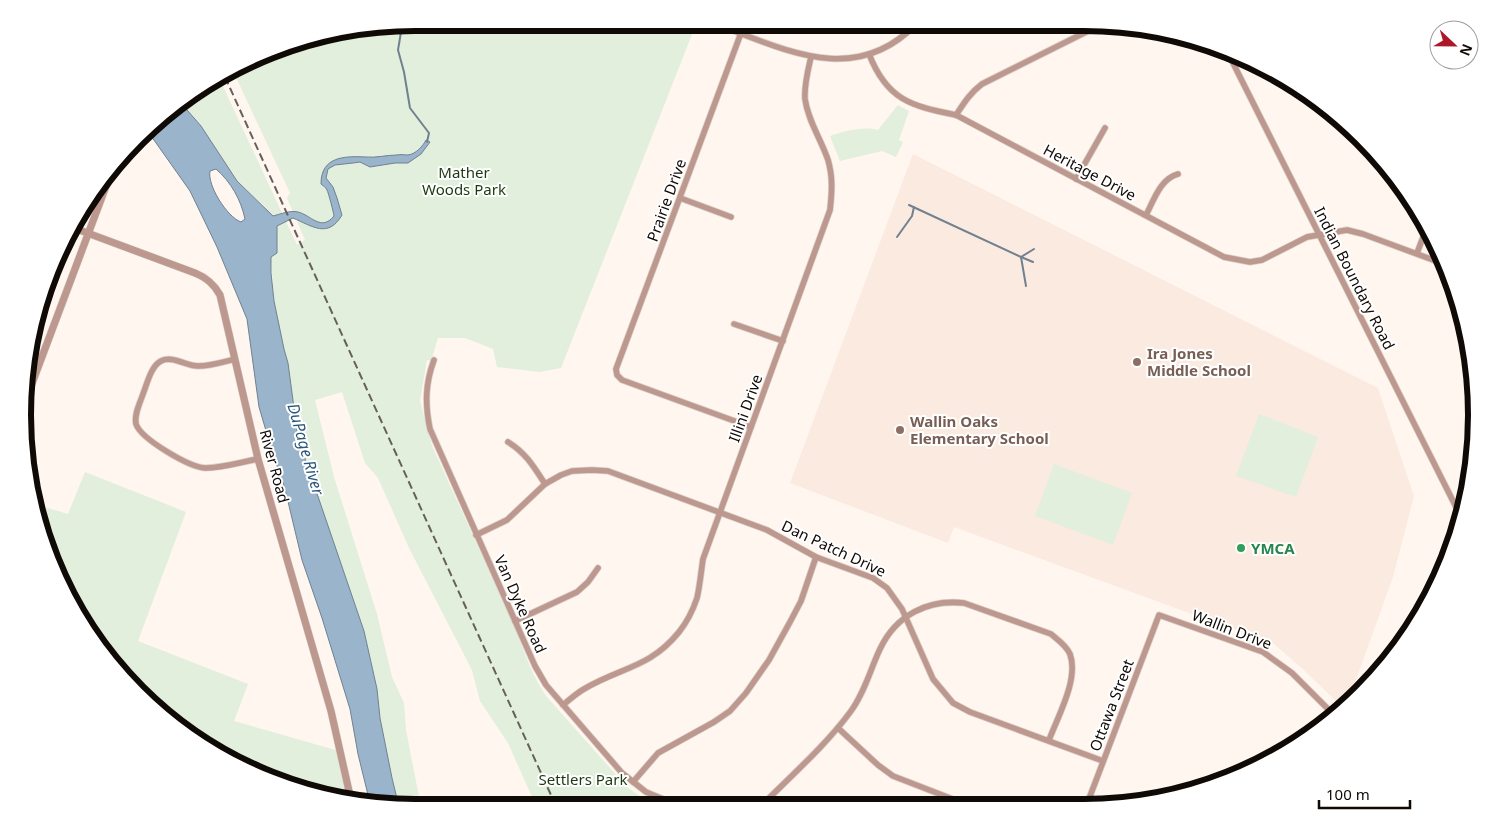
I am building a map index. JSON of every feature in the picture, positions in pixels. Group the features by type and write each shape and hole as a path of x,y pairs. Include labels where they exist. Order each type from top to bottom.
{"street":[{"path":"735,31 811,57 831,60 869,54 887,46 907,31"},
{"path":"956,115 966,99 982,84 1088,31"},
{"name":"Prairie Drive","path":"741,33 616,369 617,375 622,380 751,427"},
{"name":"Heritage Drive","path":"869,54 882,82 906,101 922,108 956,115 1224,256 1250,262 1262,260 1307,237 1347,230 1435,261"},
{"name":"Illini Drive","path":"563,705 585,688 646,661 659,653 671,642 692,612 703,560 830,210 832,176 827,158 809,116 805,98 806,77 811,57"},
{"name":"Indian Boundary Road","path":"1232,60 1456,508"},
{"path":"1076,179 1105,128"},
{"path":"1146,215 1163,183 1178,174"},
{"path":"33,380 104,190"},
{"path":"680,198 731,217"},
{"name":"River Road","path":"79,230 189,270 214,285 220,295 258,459 331,711 349,792"},
{"path":"1417,253 1423,236"},
{"path":"734,324 783,341"},
{"path":"235,359 199,366 169,359 162,360 155,365 146,387 136,415 136,424 141,433 149,440 190,464 203,468 258,459"},
{"name":"Van Dyke Road","path":"434,360 427,378 425,398 430,430 539,673 546,685 622,773 646,792 663,799"},
{"path":"508,442 529,458 545,484"},
{"name":"Dan Patch Drive","path":"476,535 507,520 545,484 572,471 608,471 767,530 816,557 873,578 887,588 896,598 907,616 933,679 953,703 970,712 1103,761"},
{"path":"633,782 658,753 674,743 700,732 730,711 746,692 768,660 801,601 816,557"},
{"path":"515,621 577,592 588,582 598,568"},
{"path":"768,799 838,728 852,710 864,691 880,649 887,637 907,616 920,608 932,604 950,601 964,603 1051,634 1063,643 1069,653 1072,664 1072,676 1049,740"},
{"name":"Wallin Drive","path":"1159,615 1263,652 1292,673 1329,710"},
{"name":"Ottawa Street","path":"1089,799 1159,615"},
{"path":"838,728 878,765 893,776 952,799"}],"shaded area":[{"path":"913,154 1378,388 1414,496 1393,577 1353,688 1338,703 1274,644 954,527 948,543 790,483"}],"green space":[{"name":"Mather Woods Park","path":"693,31 561,368 540,372 497,367 493,349 465,338 438,338 431,361 427,360 420,401 432,446 541,688 627,787 644,799 533,799 508,743 480,701 472,670 409,548 378,478 365,463 342,392 315,400 334,477 377,614 392,677 404,703 406,730 419,799 397,798 380,718 377,689 364,631 298,438 288,363 274,301 271,257 277,253 276,245 265,207 237,181 201,126 185,108 222,84 297,245 305,240 287,198 290,193 235,76 268,60 316,44 390,32"},
{"path":"898,105 909,111 899,140 903,142 896,157 882,151 840,161 830,136 860,129 878,130"},
{"path":"1259,414 1318,437 1296,497 1236,476"},
{"path":"1054,464 1132,493 1113,545 1035,516"},
{"path":"85,472 186,512 138,641 248,684 234,721 339,751 347,792 316,786 268,770 202,734 162,704 126,668 111,649 96,628 71,585 60,562 42,506 68,514"}],"water":[{"path":"185,108 201,126 237,181 273,216 286,212 295,212 320,223 329,221 334,216 328,191 321,184 325,168 330,163 350,157 408,155 419,149 426,140 430,142 421,154 408,163 370,167 360,162 335,165 328,169 326,178 333,187 342,215 331,227 325,229 313,227 293,218 277,226 277,253 271,257 274,301 288,363 298,438 364,631 377,689 380,718 397,798 368,795 350,709 302,560 285,489 259,407 247,319 217,247 190,191 151,137","holes":["216,169 231,186 241,205 245,219 241,222 230,214 219,200 212,184 210,171"]}],"waterway":[{"path":"402,32 398,50 410,108 429,133 427,142"},
{"path":"909,205 1021,257 1026,286"},
{"path":"897,237 912,216 914,207"},
{"path":"1021,257 1034,249"},
{"path":"1021,257 1033,262"}],"railway":[{"path":"227,81 553,799"}],"place":[{"name":"Ira Jones Middle School","path":"1137,362"},
{"name":"Wallin Oaks Elementary School","path":"900,430"},
{"name":"YMCA","path":"1241,548"}],"water label":[{"name":"DuPage River","path":"306,449"}],"park label":[{"name":"Settlers Park","path":"583,779"}]}
